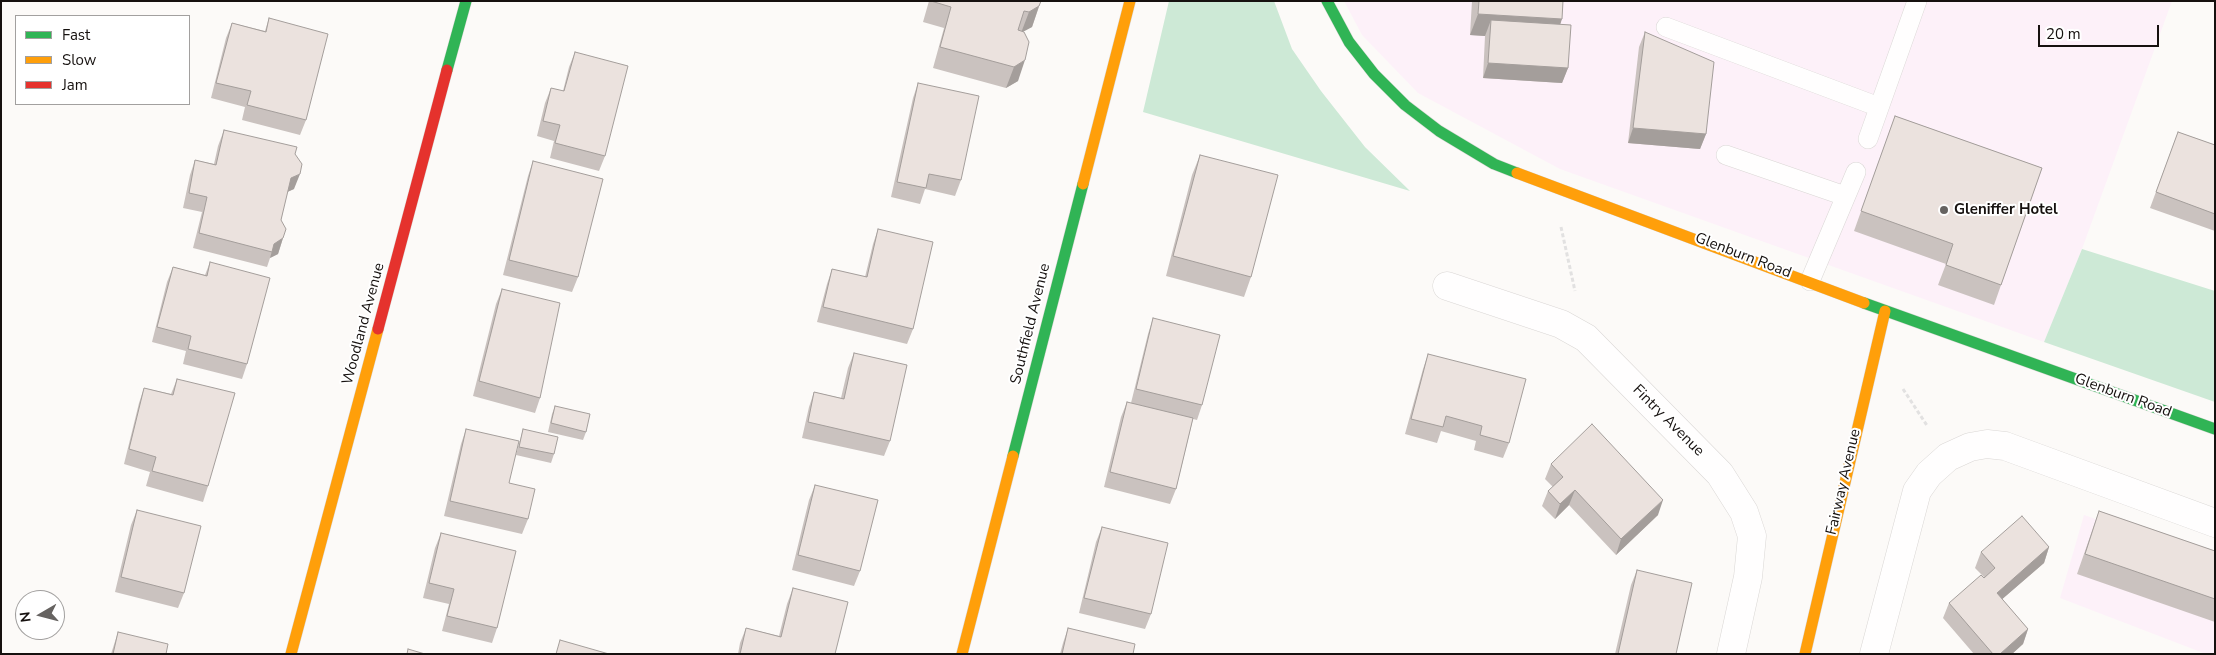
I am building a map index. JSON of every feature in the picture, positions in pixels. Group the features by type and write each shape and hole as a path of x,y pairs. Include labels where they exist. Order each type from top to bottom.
{"street":[{"name":"Woodland Avenue","path":"291,654 466,1"},
{"name":"Southfield Avenue","path":"962,654 1130,1"},
{"name":"Glenburn Road","path":"1327,1 1349,42 1374,74 1406,105 1439,131 1494,164 1885,311 2215,429"},
{"name":"Fintry Avenue","path":"1447,286 1561,324 1586,338 1720,474 1744,512 1752,536 1748,576 1731,654"},
{"name":"Fairway Avenue","path":"1805,654 1875,347 1885,311"},
{"path":"1874,654 1917,491 1929,474 1948,457 1970,447 1987,444 2005,446 2215,523"}],"lane":[{"path":"1868,138 1917,1"},
{"path":"1666,27 1879,107"},
{"path":"1726,155 1845,196"},
{"path":"1810,282 1856,172"}],"path":[{"path":"1551,184 1586,338"},
{"path":"1875,347 1948,457"}],"shaded area":[{"path":"1344,1 2172,1 2082,249 2044,342 1560,169 1418,93 1362,35"},
{"path":"2084,515 2215,560 2215,654 2206,654 2060,598"}],"green space":[{"path":"1169,1 1274,1 1292,49 1321,91 1365,147 1410,191 1143,112"},
{"path":"2082,249 2215,291 2215,402 2044,342"}],"building":[{"path":"931,1 1041,1 1039,6 1029,12 1024,11 1018,30 1024,32 1029,42 1025,60 1014,67 940,47 951,7"},
{"path":"1479,1 1563,1 1562,19 1478,14"},
{"path":"269,18 328,34 306,120 247,105 251,91 216,83 232,23 266,32"},
{"path":"1491,20 1571,25 1568,68 1488,63"},
{"path":"1645,32 1714,62 1706,134 1633,128"},
{"path":"575,52 628,66 605,156 555,143 560,125 543,121 551,88 564,91"},
{"path":"918,83 979,96 961,180 929,174 926,188 897,182"},
{"name":"Gleniffer Hotel","path":"1895,116 2042,168 2001,285 1946,265 1953,244 1861,211"},
{"path":"224,130 297,147 295,154 302,164 300,174 291,178 281,220 286,229 283,238 274,244 272,252 199,233 207,197 189,193 195,160 216,165"},
{"path":"2178,132 2215,145 2215,214 2156,192"},
{"path":"1200,155 1278,175 1251,277 1173,256"},
{"path":"533,161 603,179 578,277 509,260"},
{"path":"878,229 933,242 913,329 823,307 832,269 867,277"},
{"path":"210,262 270,278 247,364 188,349 191,336 157,327 173,267 207,276"},
{"path":"502,289 560,303 540,398 479,381"},
{"path":"1153,318 1220,335 1202,405 1136,389"},
{"path":"854,353 907,365 890,441 808,422 814,392 844,399"},
{"path":"1428,354 1526,379 1509,443 1480,435 1482,426 1446,416 1443,427 1411,419"},
{"path":"177,379 235,393 208,486 152,471 156,457 129,449 144,388 173,395"},
{"path":"1127,402 1193,418 1176,489 1110,472"},
{"path":"555,406 590,414 586,432 551,423"},
{"path":"1592,424 1663,500 1621,539 1575,490 1560,504 1548,491 1563,477 1551,464"},
{"path":"466,429 519,441 509,483 535,489 528,519 450,501"},
{"path":"523,429 558,437 554,454 519,447"},
{"path":"815,485 878,500 860,571 798,555"},
{"path":"137,510 201,526 184,593 121,577"},
{"path":"2099,511 2215,551 2215,599 2085,554"},
{"path":"2022,516 2049,547 1997,593 2028,629 2000,654 1993,654 1949,603 1981,575 1984,578 1995,568 1981,552"},
{"path":"1102,527 1168,543 1151,614 1084,598"},
{"path":"441,533 516,551 497,628 447,616 454,589 429,583"},
{"path":"1637,570 1692,583 1676,654 1618,654"},
{"path":"793,588 848,602 835,654 740,654 746,628 781,637"},
{"path":"1068,628 1135,644 1133,654 1062,654"},
{"path":"118,632 168,644 166,654 113,654"},
{"path":"560,640 609,654 556,654"},
{"path":"408,649 425,654 407,654"}],"traffic: fast":[{"path":"447,70 466,1"},
{"path":"1327,1 1349,42 1374,74 1405,105 1439,131 1494,164 1517,173"},
{"path":"1013,456 1083,184"},
{"path":"1864,303 2215,429"}],"traffic: slow":[{"path":"1083,184 1130,1"},
{"path":"1517,173 1864,303"},
{"path":"1805,654 1885,311"},
{"path":"291,654 378,329"},
{"path":"962,654 1013,456"}],"traffic: jam":[{"path":"378,329 447,70"}],"place":[{"name":"Gleniffer Hotel","path":"1944,210"}]}
